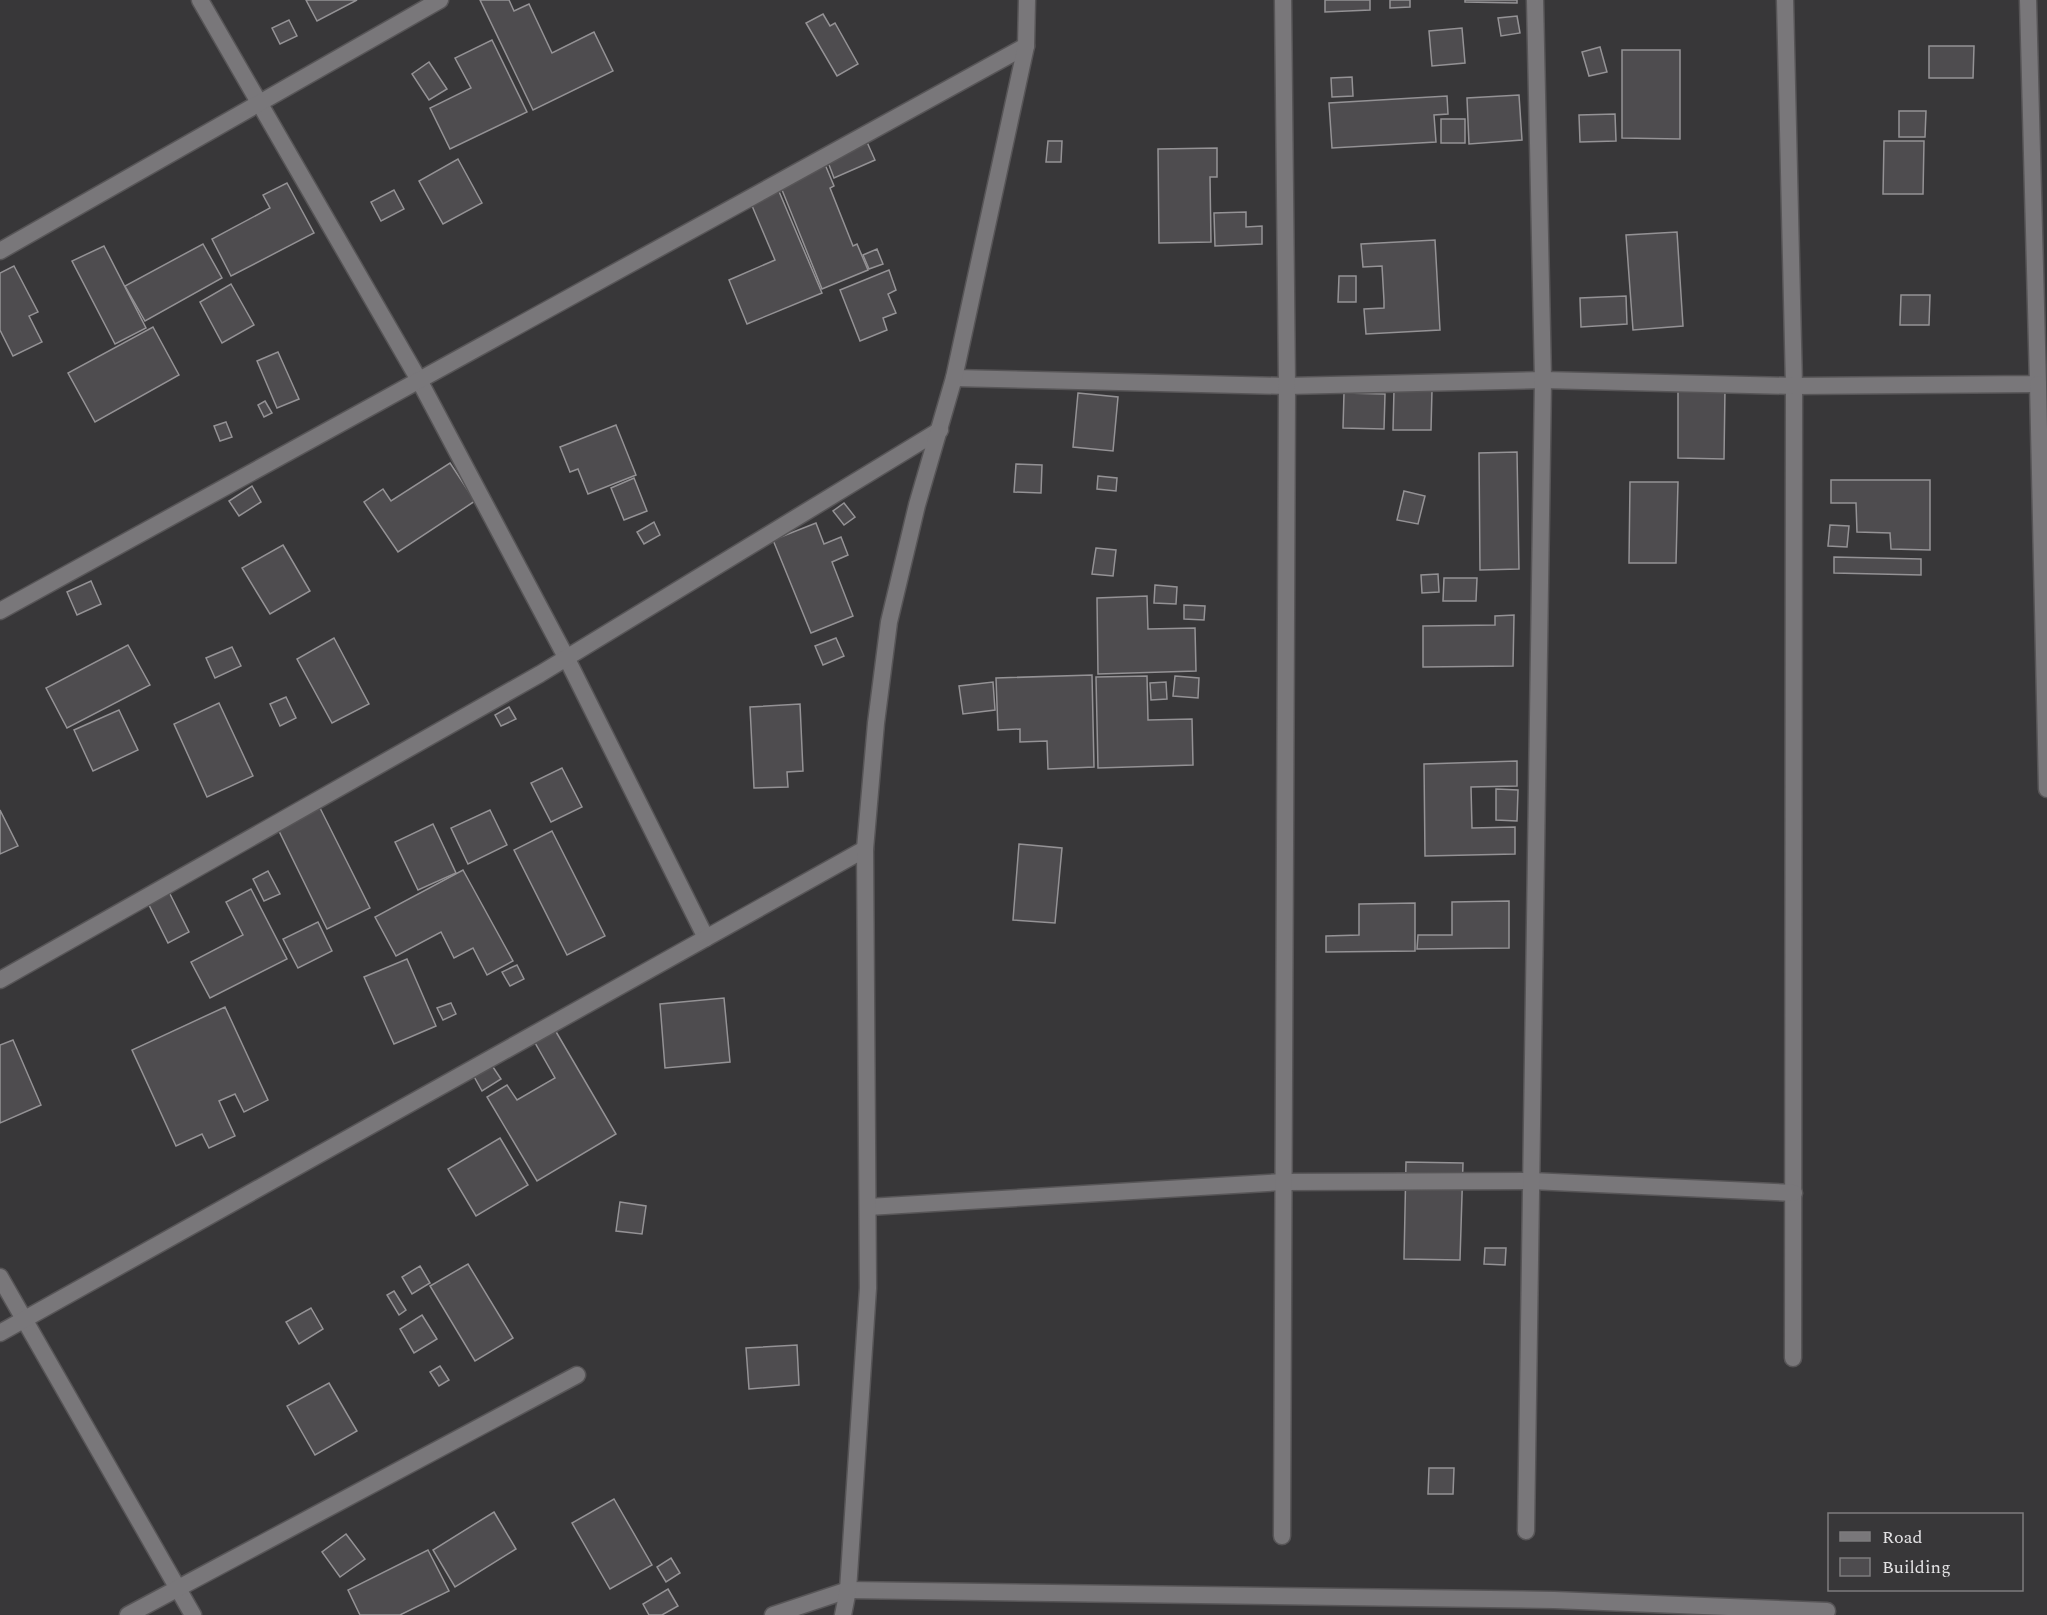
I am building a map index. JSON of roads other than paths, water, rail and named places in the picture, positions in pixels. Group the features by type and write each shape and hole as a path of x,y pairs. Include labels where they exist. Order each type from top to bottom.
{"street":[{"path":"200,0 419,380 566,657 706,938"},
{"path":"0,251 440,0"},
{"path":"843,1615 848,1590 868,1288 865,849 876,723 889,622 917,505 954,378 1026,46 1028,0"},
{"path":"1282,1536 1287,386 1283,0"},
{"path":"1526,1531 1543,380 1535,0"},
{"path":"1785,0 1794,386 1793,1358"},
{"path":"2028,0 2047,789"},
{"path":"0,611 1026,46"},
{"path":"954,378 1287,386 1543,380 1794,386 2038,384"},
{"path":"0,980 566,657 940,430"},
{"path":"0,1333 865,849"},
{"path":"868,1207 1283,1182 1531,1181 1794,1193"},
{"path":"0,1277 193,1615"},
{"path":"128,1615 577,1375"},
{"path":"773,1615 848,1590 1554,1600 1827,1611"}]}
